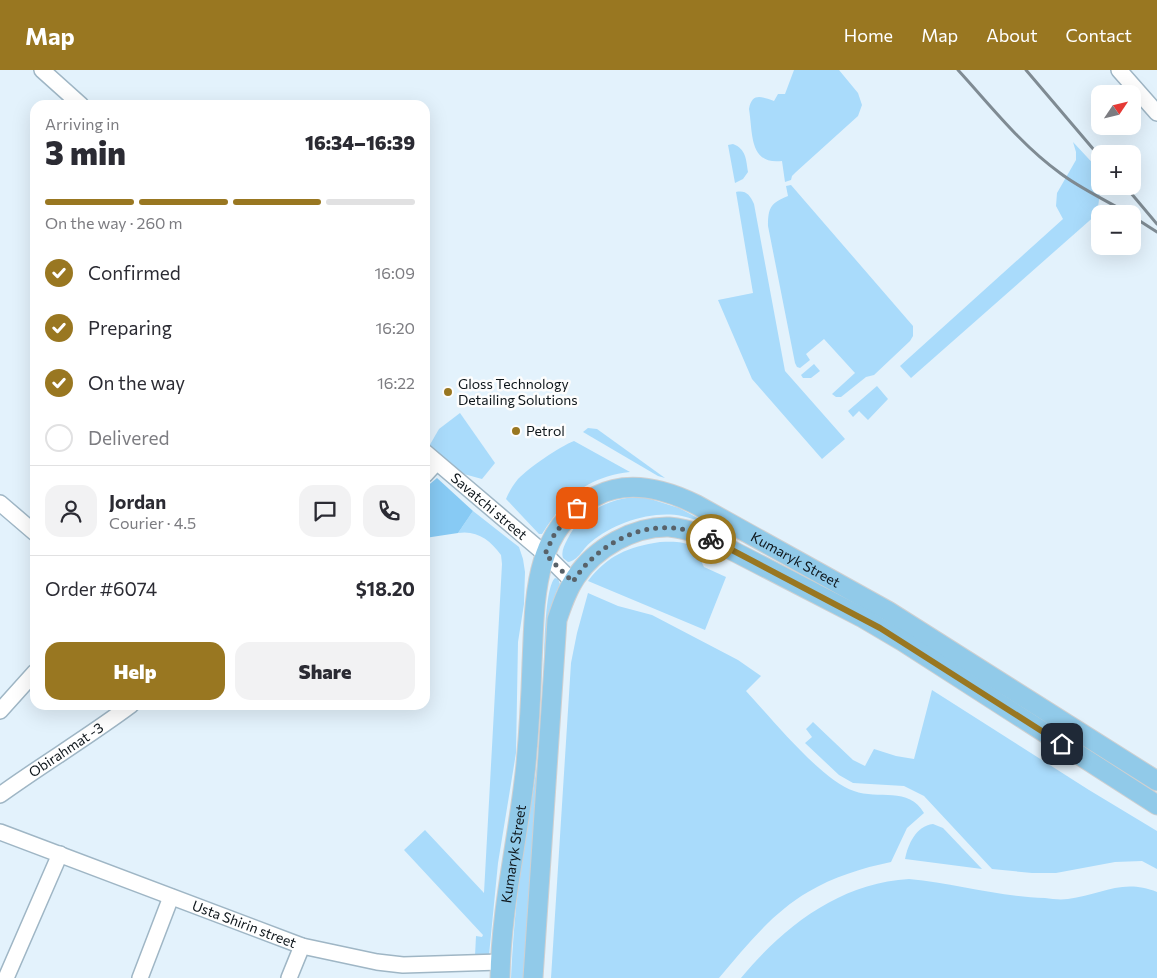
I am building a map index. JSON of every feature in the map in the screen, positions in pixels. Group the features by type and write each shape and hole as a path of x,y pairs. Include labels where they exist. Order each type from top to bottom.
{"main road":[{"name":"Kumaryk Street","path":"500,970 507,890 526,762 536,590 545,554 555,533 577,508 591,498 606,491 623,487 640,487 681,497 697,504 873,602 941,656 1157,805"},
{"name":"Kumaryk Street","path":"533,978 557,625 562,605 573,582 591,560 621,539 650,529 668,527 702,535 941,656 1157,781"}],"street":[{"path":"42,70 75,100"},
{"path":"1119,70 1157,113"},
{"name":"Savatchi street","path":"430,457 545,554 573,582"},
{"path":"430,469 436,462"},
{"path":"0,503 30,529"},
{"path":"0,711 30,678"},
{"name":"Obirahmat -3","path":"0,795 124,710"},
{"name":"Usta Shirin street","path":"0,832 302,946 359,959 403,965 500,970"},
{"path":"6,978 60,854"},
{"path":"140,978 171,897"},
{"path":"289,978 302,946"}],"shaded area":[{"path":"794,70 839,70 858,93 862,105 858,116 796,172 791,180 785,182 782,161 771,161 763,158 758,153 752,137 749,109 752,100 755,98 762,97 774,101 778,94 785,94"},
{"path":"1073,142 1091,161 1091,195 1100,195 1098,205 1091,205 1091,219 911,378 900,366 1063,219 1056,206 1057,193 1076,160"},
{"path":"733,144 743,152 748,172 743,179 735,183 728,145"},
{"path":"791,185 913,326 913,336 910,341 874,375 866,377 841,397 836,397 832,394 855,373 824,339 806,354 810,360 800,368 795,363 768,226 772,206 788,196 786,186"},
{"path":"736,192 747,194 754,204 785,371 845,439 822,459 752,379 718,300 753,293"},
{"path":"814,364 820,371 811,378 803,378 801,375"},
{"path":"877,386 888,399 868,420 859,411 853,417 848,411"},
{"path":"460,413 495,463 482,479 453,471 430,450 430,445 439,429"},
{"path":"588,428 597,429 665,478 658,476 583,432"},
{"path":"574,441 630,472 601,479 578,491 559,510 542,534 539,534 506,499 514,484 523,474 553,452"},
{"path":"437,478 473,511 458,533 430,537 430,484"},
{"path":"644,497 679,508 709,524 670,515 646,517 622,524 600,535 572,561 568,562 563,558 563,551 567,540 580,521 589,513 620,499"},
{"path":"473,511 519,547 525,572 524,604 518,642 516,753 498,863 489,955 475,956 476,936 482,937 483,935 404,850 425,830 484,893 502,564 501,555 483,537 465,532 458,533"},
{"path":"660,542 677,542 688,545 696,552 704,567 726,577 705,630 588,581 603,565 620,554 638,547"},
{"path":"555,578 558,579 560,584 550,615 544,667 546,614 551,585"},
{"path":"588,593 618,606 652,615 738,660 761,676 746,691 782,732 827,775 854,791 910,799 924,813 907,828 891,862 838,877 795,900 760,931 719,978 551,978 571,663"},
{"path":"544,667 544,694 541,731 543,703"},
{"path":"932,690 1157,831 1157,869 1142,861 1115,862 1056,873 992,869 924,796 904,786 853,783 839,775 805,743 812,737 806,729 813,722 853,760 865,766 874,749 914,759"},
{"path":"541,731 525,978 511,978 518,889"},
{"path":"933,824 943,828 982,869 905,859 908,847 917,832 927,825"},
{"path":"909,879 1011,895 1056,899 1080,897 1122,887 1144,888 1157,892 1157,978 741,978 776,941 815,910 837,898 860,889 884,882"}],"railway":[{"path":"958,70 1032,150 1076,184 1113,205"},
{"path":"1026,70 1091,146"},
{"path":"1133,195 1157,224"},
{"path":"1141,222 1157,232"}],"way so far":[{"path":"577,508 555,533 545,554 573,582 586,564 600,552 615,542 638,532 668,527 692,531 711,539"}],"place":[{"name":"Gloss Technology Detailing Solutions","path":"448,392"},
{"name":"Petrol","path":"516,431"}],"route":[{"path":"711,539 863,618 1062,744"}]}
